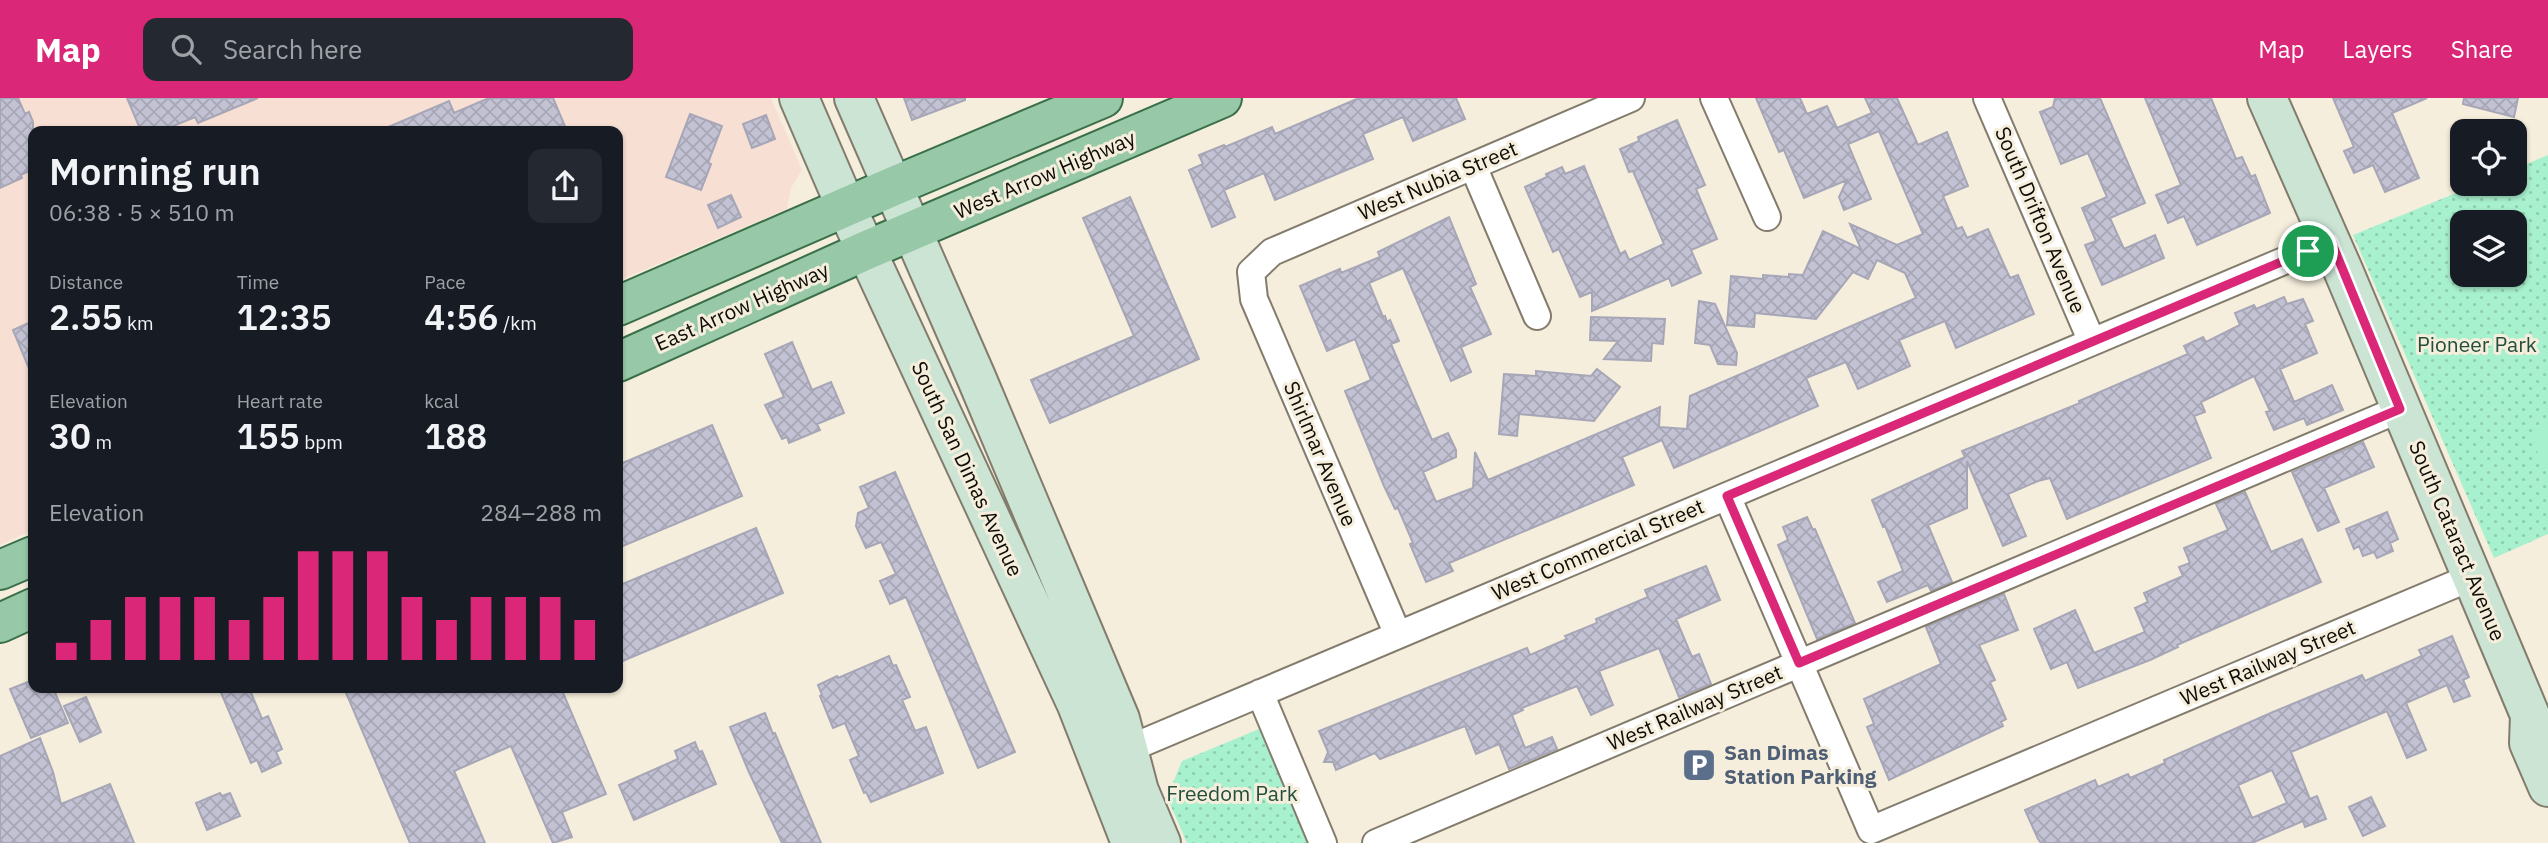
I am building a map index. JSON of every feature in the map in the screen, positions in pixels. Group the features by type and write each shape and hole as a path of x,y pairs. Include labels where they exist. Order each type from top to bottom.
{"main road":[{"path":"623,304 1103,98"},
{"name":"West Arrow Highway","path":"867,250 1222,98"},
{"name":"East Arrow Highway","path":"623,360 867,250"},
{"path":"0,570 28,558"},
{"path":"0,623 28,610"}],"street":[{"name":"South San Dimas Avenue","path":"799,98 846,207 1077,705 1139,791 1161,843"},
{"name":"South San Dimas Avenue","path":"854,98 1115,706 1113,756 1131,843"},
{"name":"West Nubia Street","path":"1251,272 1272,252 1631,98"},
{"path":"1714,98 1767,217"},
{"name":"South Drifton Avenue","path":"1987,98 2092,342"},
{"name":"South Cataract Avenue","path":"2267,98 2331,241 2472,577 2539,723 2529,743 2548,787"},
{"path":"1473,166 1537,316"},
{"name":"West Commercial Street","path":"1113,756 2331,241"},
{"name":"Shirlmar Avenue","path":"1251,272 1254,299 1398,635"},
{"name":"West Railway Street","path":"1376,843 2400,409"},
{"path":"1727,496 1799,663"},
{"name":"West Railway Street","path":"1799,663 1871,831 2472,577"},
{"path":"1260,692 1323,843"}],"shaded area":[{"path":"0,98 771,98 802,170 791,188 787,209 623,279 623,126 28,126 28,532 0,545"}],"green space":[{"name":"Pioneer Park","path":"2548,155 2548,534 2494,558 2353,235 2450,195 2527,196 2527,164"},
{"path":"2548,422 2548,478 2535,446 2535,431"},
{"name":"Freedom Park","path":"1259,729 1308,843 1187,843 1167,797 1182,761"}],"building":[{"path":"0,98 18,98 25,114 29,112 33,122 33,126 28,126 28,172 21,175 22,178 0,188"},
{"path":"127,98 258,98 198,123 195,117 173,126 139,126"},
{"path":"489,98 553,98 565,126 391,126 449,101 454,113"},
{"path":"904,98 965,98 965,100 912,120"},
{"path":"1359,98 1456,98 1465,119 1413,141 1403,117 1363,134 1373,159 1275,200 1264,173 1224,190 1235,217 1212,227 1189,170 1203,164 1199,155 1272,127 1275,134"},
{"path":"1756,98 1800,98 1807,114 1827,106 1837,128 1872,113 1865,98 1897,98 1918,145 1947,132 1968,186 1943,196 1957,229 1962,227 1967,238 1988,229 2010,278 2018,275 2034,314 1956,348 1945,321 1899,340 1910,366 1858,389 1846,362 1806,378 1818,406 1674,468 1662,440 1622,457 1634,485 1449,563 1453,571 1426,582 1410,544 1413,543 1398,508 1395,509 1384,486 1345,391 1371,380 1355,339 1327,351 1300,286 1340,269 1341,273 1380,257 1378,252 1449,217 1476,284 1470,287 1491,334 1461,347 1471,372 1451,381 1403,268 1369,283 1383,317 1385,316 1387,322 1390,320 1399,341 1391,344 1432,440 1448,433 1456,450 1456,457 1423,472 1436,502 1473,488 1475,452 1488,480 1660,407 1659,427 1687,429 1690,396 1916,298 1905,273 1877,260 1868,279 1853,272 1816,319 1755,313 1754,327 1727,325 1731,276 1763,279 1763,275 1803,275 1823,231 1861,249 1850,224 1897,245 1923,234 1879,131 1848,144 1871,199 1844,210 1839,197 1847,180 1804,198 1784,150 1779,152"},
{"path":"2055,98 2100,98 2145,203 2110,218 2124,249 2155,235 2164,258 2102,285 2085,245 2096,241 2082,208 2107,197 2088,153 2061,164 2040,112 2053,107"},
{"path":"2145,98 2211,98 2236,159 2242,157 2251,177 2255,175 2270,213 2197,245 2184,216 2168,223 2156,195 2181,185"},
{"path":"2333,98 2427,98 2392,113 2419,178 2385,192 2373,165 2354,173 2344,151 2354,147"},
{"path":"2464,98 2518,98 2514,117 2463,104"},
{"path":"690,114 722,126 701,190 666,177"},
{"path":"766,115 775,139 752,148 743,124"},
{"path":"1677,120 1705,185 1696,189 1717,239 1691,250 1701,273 1672,286 1669,278 1592,311 1592,292 1580,297 1559,249 1553,252 1525,187 1562,167 1565,174 1584,166 1620,254 1625,251 1629,260 1664,244 1633,171 1629,172 1620,149 1639,141 1638,137"},
{"path":"731,195 741,217 718,228 708,205"},
{"path":"1130,197 1199,359 1050,423 1031,380 1134,336 1083,218"},
{"path":"2284,297 2287,304 2303,299 2313,321 2305,324 2317,353 2280,369 2294,402 2332,385 2343,410 2307,425 2304,418 2274,430 2266,412 2270,411 2254,376 2201,402 2205,412 2194,416 2211,458 2067,519 2050,478 2038,481 2008,494 2026,536 2003,546 1967,461 1967,508 1928,525 1952,582 1931,591 1928,585 1887,602 1878,582 1903,571 1872,500 1965,457 1962,451 2080,403 2079,401 2188,354 2184,346 2203,337 2206,342 2240,325 2235,313 2254,305 2256,309"},
{"path":"1699,301 1715,304 1737,353 1736,365 1718,364 1710,345 1695,343"},
{"path":"1591,317 1665,319 1663,344 1652,343 1651,361 1604,359 1618,341 1590,340"},
{"path":"28,323 28,366 13,330"},
{"path":"792,342 812,390 831,382 844,413 817,424 820,430 789,443 787,437 782,439 765,405 784,397 765,354"},
{"path":"1597,369 1620,387 1594,421 1519,414 1517,436 1499,434 1504,374 1536,376 1536,371 1591,376"},
{"path":"712,425 742,496 623,546 623,463"},
{"path":"2363,442 2374,467 2324,488 2339,522 2318,531 2292,472"},
{"path":"895,472 1015,752 978,768 906,597 890,604 880,581 896,574 881,542 866,548 856,526 858,513 869,508 860,487"},
{"path":"2245,492 2271,552 2302,539 2321,582 2177,645 2178,647 2150,660 2078,688 2067,662 2051,669 2034,629 2075,610 2094,653 2145,632 2135,608 2148,602 2144,593 2183,576 2179,567 2190,563 2184,548 2228,530 2216,504"},
{"path":"2387,512 2398,539 2390,543 2393,551 2377,558 2374,552 2363,556 2359,546 2354,549 2346,529"},
{"path":"1807,517 1813,530 1815,529 1855,623 1817,639 1778,545 1788,540 1783,527"},
{"path":"756,528 783,593 623,661 623,584"},
{"path":"1706,566 1720,600 1676,619 1692,657 1699,654 1711,684 1679,697 1659,648 1599,671 1613,705 1591,715 1577,686 1522,708 1523,710 1512,715 1525,748 1552,737 1557,749 1509,769 1499,744 1476,754 1465,726 1380,759 1375,753 1336,770 1333,762 1324,762 1328,752 1319,731 1527,648 1530,655 1597,623 1596,619 1648,597 1645,590"},
{"path":"2004,594 2018,630 1979,645 1995,680 1990,682 2006,719 2001,722 2003,726 1889,780 1867,727 1874,724 1864,699 1941,664 1926,627"},
{"path":"2452,636 2469,677 2463,680 2470,696 2454,702 2447,685 2406,703 2426,750 2407,758 2387,711 2291,752 2310,799 2317,796 2326,819 2305,827 2303,821 2252,843 2041,843 2038,839 2025,810 2095,780 2098,787 2128,774 2130,778 2273,712 2362,675 2365,681 2422,656 2419,650","holes":["2272,770 2287,803 2252,818 2238,785"]},
{"path":"889,656 893,666 896,665 910,697 902,700 915,731 926,727 943,773 871,802 866,792 864,793 850,760 859,756 845,723 833,728 818,685"},
{"path":"28,682 28,693 55,693 68,723 31,738 10,689"},
{"path":"221,693 251,693 262,719 268,716 282,749 276,752 281,763 262,772 257,760 251,763"},
{"path":"346,693 563,693 606,794 562,812 572,837 553,843 511,746 454,771 485,843 410,843"},
{"path":"86,697 101,732 80,742 64,706"},
{"path":"765,713 821,843 782,843 748,770 730,727"},
{"path":"40,738 61,804 110,784 134,843 0,843 0,756"},
{"path":"695,742 699,752 702,751 716,784 634,820 619,785 678,759 675,751"},
{"path":"220,793 222,796 230,793 240,816 207,830 196,803"},
{"path":"2371,797 2385,826 2363,836 2349,807"}],"place":[{"name":"San Dimas Station Parking","path":"1699,765"}],"route":[{"path":"2331,241 2400,409 1799,663 1727,496 2308,251 2331,241"}]}
